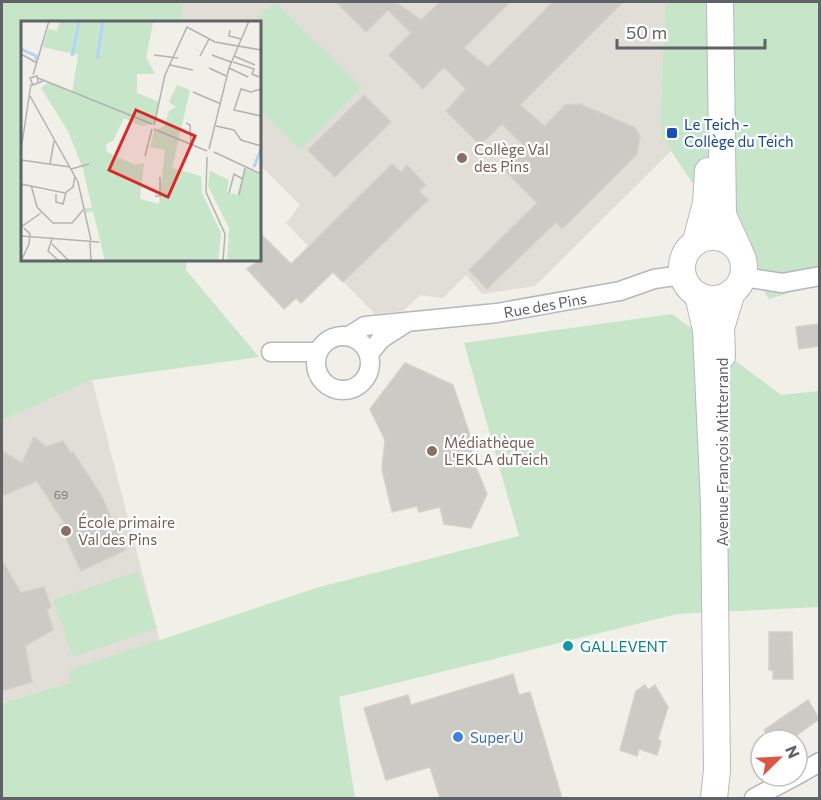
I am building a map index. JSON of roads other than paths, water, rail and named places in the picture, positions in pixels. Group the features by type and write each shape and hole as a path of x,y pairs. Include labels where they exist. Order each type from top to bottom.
{"main road":[{"path":"712,2 706,203 696,241 684,256 682,275 686,283 699,296 716,299 737,285 744,268 739,250 723,215 720,2"},
{"path":"696,241 714,236 724,238 739,250"},
{"name":"Avenue François Mitterrand","path":"716,650 725,506 721,328 737,285"},
{"name":"Avenue François Mitterrand","path":"699,296 706,342 714,504 717,770 714,798"}],"street":[{"name":"Rue des Pins","path":"349,336 365,326 406,323 543,305 620,291 654,279 682,275"},
{"path":"737,285 782,284 819,276"},
{"name":"Rue des Pins","path":"369,354 381,339 406,323"},
{"path":"349,336 364,345 369,354 369,370 359,384 343,390 327,384 321,378 317,370 318,352 331,339 349,336"},
{"path":"271,352 318,352"},
{"path":"754,798 772,788"}],"place":[{"name":"Le Teich - Collège du Teich","path":"672,133"},
{"name":"Collège Val des Pins","path":"462,158"},
{"name":"Médiathèque L'EKLA duTeich","path":"432,451"},
{"name":"École primaire Val des Pins","path":"66,531"},
{"name":"GALLEVENT","path":"568,646"},
{"name":"Super U","path":"458,737"}]}
